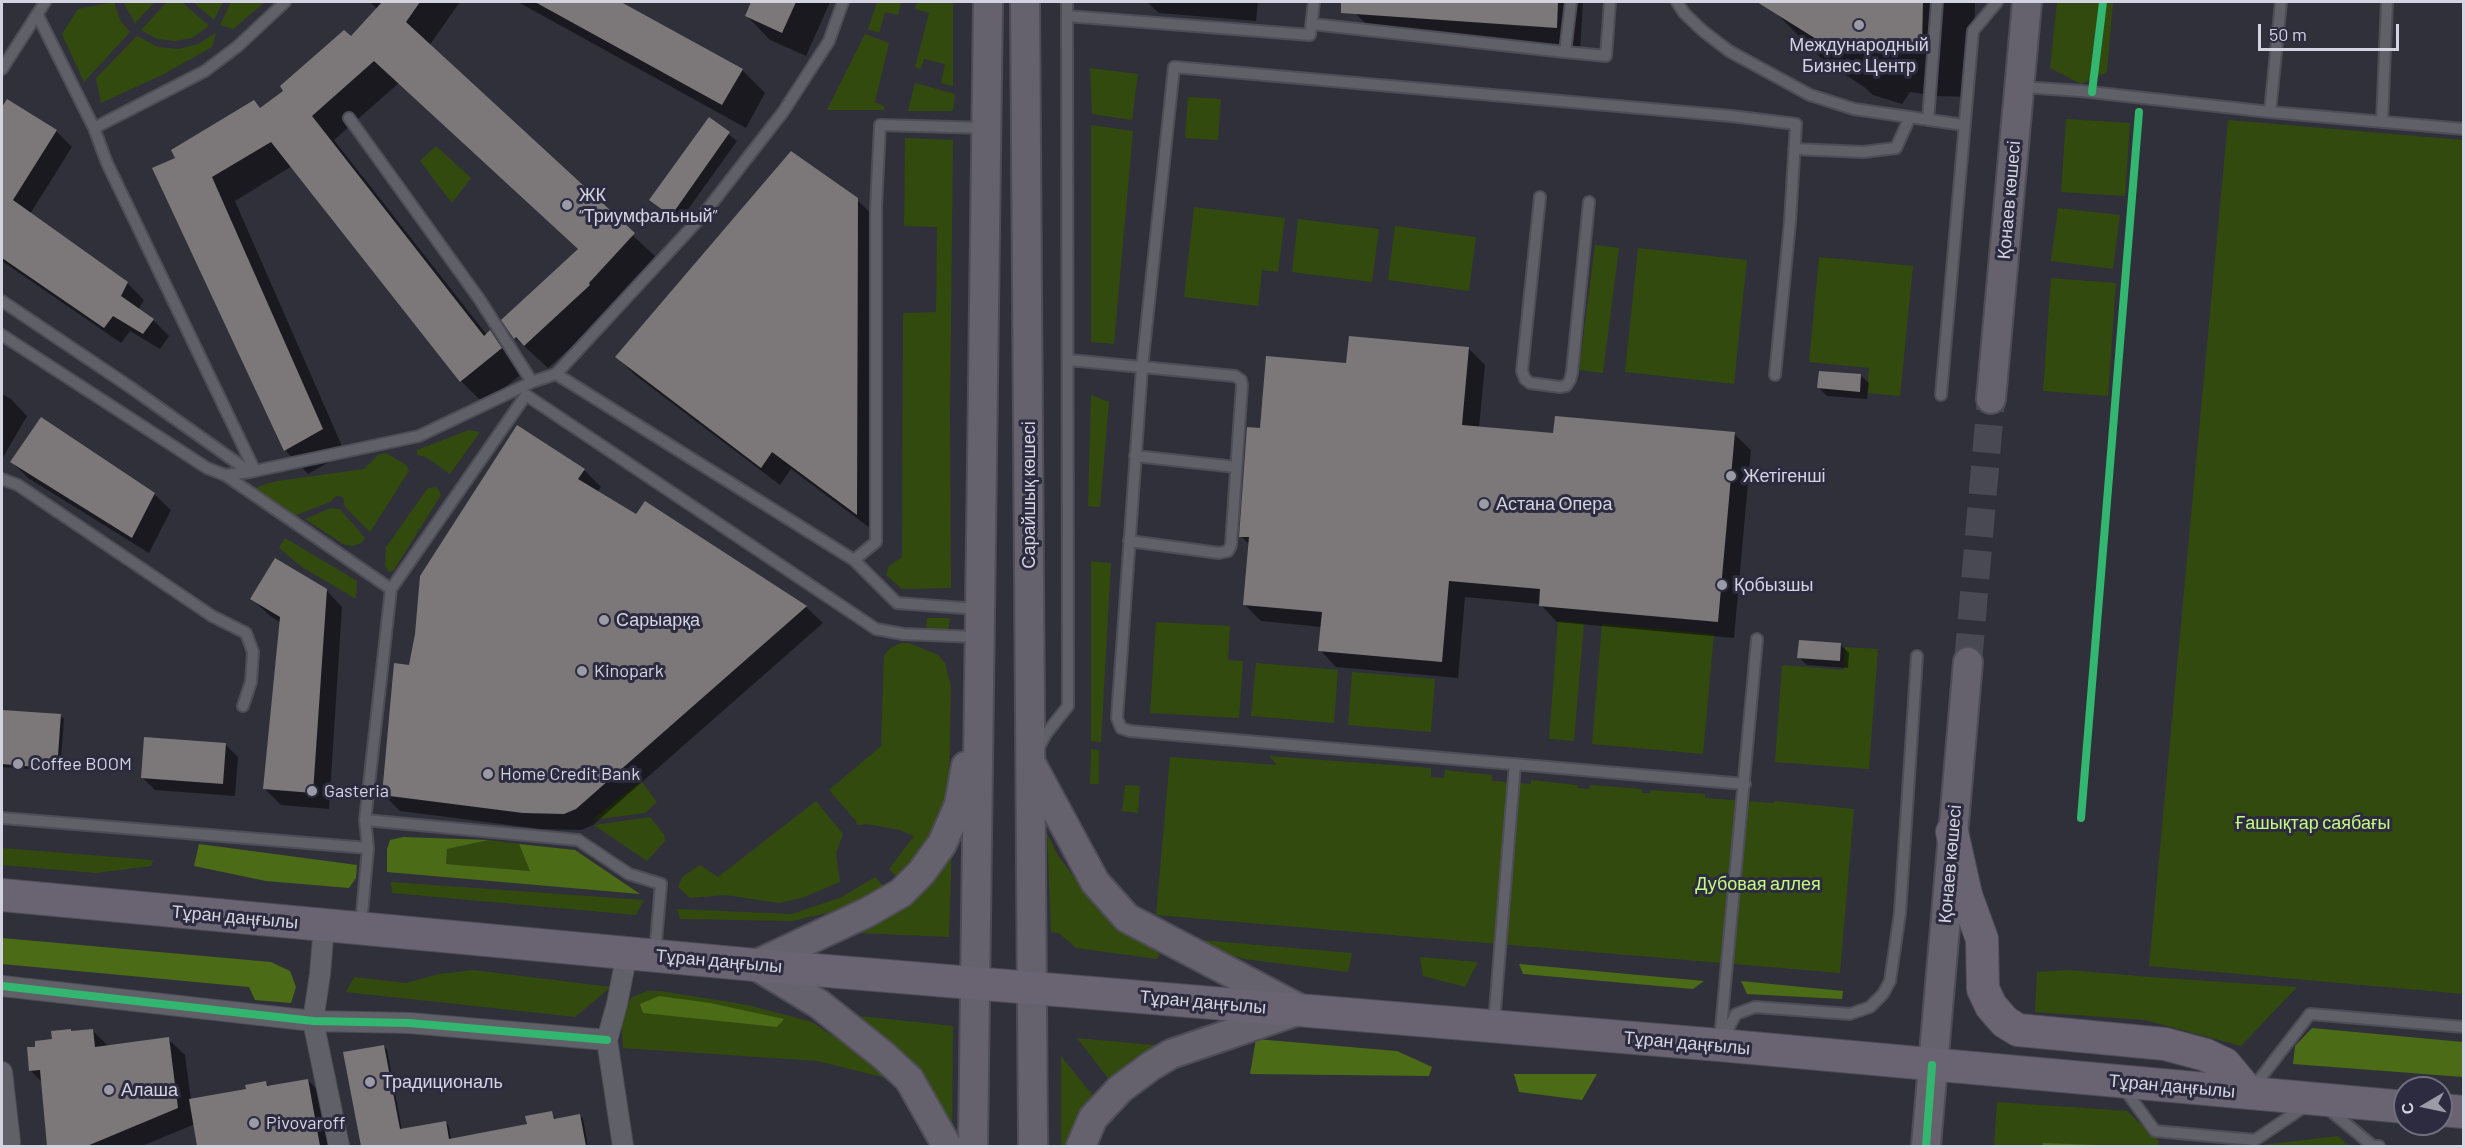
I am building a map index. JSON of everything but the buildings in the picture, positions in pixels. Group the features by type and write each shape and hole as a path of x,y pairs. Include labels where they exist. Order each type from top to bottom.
{"main road":[{"path":"973,1146 988,2"},
{"name":"Сарайшық көшесі","path":"1025,2 1033,1146"},
{"name":"Қонаев көшесі","path":"1991,399 2027,2"},
{"name":"Қонаев көшесі","path":"1926,1146 1968,662"},
{"path":"755,965 868,912 901,893 921,873 942,843 958,805 979,705"},
{"path":"1031,764 1092,876 1127,918 1302,1010"},
{"path":"1953,832 1966,895 1982,939 1983,989 1991,1006 2005,1022 2018,1030 2165,1044 2206,1054 2225,1064 2249,1093"},
{"name":"Тұран даңғылы","path":"2,895 755,965 1719,1045 2393,1106"},
{"path":"755,965 819,1004 884,1055 909,1079 947,1146"},
{"path":"1081,1146 1093,1118 1120,1089 1151,1066 1171,1054 1302,1010"}],"street":[{"path":"324,925 313,1022 339,1146"},
{"path":"623,1146 607,1040 617,1004 641,954"},
{"path":"2,986 313,1022 409,1023 607,1040"},
{"path":"2,1072 10,1142 8,1146"}],"lane":[{"path":"2,69 45,2"},
{"path":"94,128 205,71 238,46 285,2"},
{"path":"225,474 253,472 419,436 532,382 556,374 703,215 783,112 829,41 843,2"},
{"path":"1031,764 1046,734 1068,706 1067,2"},
{"path":"1067,16 1310,35 1314,2"},
{"path":"1565,52 1571,2"},
{"path":"1312,24 1606,56 1610,2"},
{"path":"1677,2 1684,13 1703,32 1729,51 1767,73 1830,102 1854,109 1964,125"},
{"path":"1928,120 1937,2"},
{"path":"1941,395 1973,31 1997,2"},
{"path":"2270,112 2281,2"},
{"path":"2382,122 2387,2"},
{"path":"37,14 94,128 107,163 253,472"},
{"path":"1745,784 1142,732 1121,728 1117,718 1142,368 1174,68 1720,114 1796,124 1790,222 1775,375"},
{"path":"2019,87 2081,91 2270,112 2463,129"},
{"path":"1794,149 1863,152 1896,148 1910,117"},
{"path":"349,118 480,300 532,382"},
{"path":"854,560 876,542 876,208 880,125 987,128"},
{"path":"1540,197 1522,371 1525,379 1530,383 1560,387 1566,386 1572,372 1589,202"},
{"path":"2,301 253,472"},
{"path":"2,335 207,468 225,474 391,589"},
{"path":"1069,360 1235,376 1241,380 1231,545 1228,551 1219,553 1129,541"},
{"path":"556,374 854,560 897,603 981,623"},
{"path":"361,928 368,848 366,820 391,589 526,395 876,629 903,634 981,623"},
{"path":"1135,456 1236,467"},
{"path":"2,479 18,485 212,616 246,633 253,652 251,682 243,706"},
{"path":"1719,1045 1757,639"},
{"path":"1719,1045 1736,1014 1755,1007 1850,1014 1869,1007 1883,994 1890,981 1900,913 1917,657"},
{"path":"1494,1026 1515,764"},
{"path":"2,818 368,848"},
{"path":"366,820 578,840 628,874 661,884 641,954"},
{"path":"2249,1093 2310,1014 2463,1027"},
{"path":"2120,1082 2155,1131 2255,1140 2317,1099 2373,1146 2379,1146"}],"green space":[{"path":"114,2 120,20 130,32 84,82 62,34 78,9"},
{"path":"123,2 155,2 135,23"},
{"path":"167,2 182,2 209,26 192,38 175,41 157,39 141,30"},
{"path":"193,2 223,2 214,20"},
{"path":"231,2 265,2 233,29 220,25"},
{"path":"877,2 901,2 898,15 885,12 879,33 868,29"},
{"path":"917,2 953,2 953,86 941,83 945,64 924,59 921,69 915,67 929,13 915,9"},
{"path":"2057,2 2113,2 2107,72 2081,84 2050,68"},
{"path":"216,33 212,47 162,75 101,103 96,78 137,36 158,47 179,49 198,44"},
{"path":"865,34 889,43 875,102 885,107 884,110 827,110"},
{"path":"1090,68 1138,74 1132,120 1092,114"},
{"path":"915,83 955,94 953,111 908,111"},
{"path":"1188,97 1221,99 1218,140 1185,138"},
{"path":"2066,119 2130,123 2125,196 2061,192"},
{"name":"Ғашықтар саябағы","path":"2228,120 2463,140 2463,994 2149,966"},
{"path":"1091,125 1133,131 1114,344 1091,342"},
{"path":"905,138 953,140 951,588 902,589 886,575 889,566 902,557 903,313 936,312 937,227 904,226"},
{"path":"436,146 471,178 452,203 420,161"},
{"path":"1194,207 1285,218 1278,272 1262,270 1258,306 1184,297"},
{"path":"2058,208 2120,215 2113,269 2051,261"},
{"path":"1298,219 1379,229 1372,282 1292,272"},
{"path":"1395,226 1476,237 1469,291 1388,280"},
{"path":"1595,245 1619,248 1603,373 1579,370"},
{"path":"1638,248 1747,260 1734,384 1625,372"},
{"path":"1819,257 1913,266 1900,396 1867,393 1869,368 1809,362"},
{"path":"2051,278 2116,283 2108,396 2043,391"},
{"path":"1091,395 1109,402 1100,507 1088,506"},
{"path":"469,430 480,432 450,474 426,457 417,455 417,450"},
{"path":"386,453 406,465 409,471 370,532 345,507 343,497 336,496 330,502 291,517 254,491 259,486 277,481 364,469 378,455"},
{"path":"437,487 441,495 394,570 389,572 385,566 386,547 428,488"},
{"path":"331,508 340,509 365,538 361,543 353,546 343,544 305,519"},
{"path":"285,538 357,581 356,599 302,567 279,548"},
{"path":"1091,561 1111,563 1101,742 1091,741"},
{"path":"927,618 950,618 948,633 926,631"},
{"path":"1558,621 1584,623 1574,741 1549,739"},
{"path":"1156,622 1230,626 1228,660 1243,661 1239,718 1150,713"},
{"path":"1602,624 1714,634 1703,754 1592,744"},
{"path":"901,643 909,643 938,655 945,663 951,686 949,785 943,810 927,843 899,879 889,869 914,836 900,830 867,824 857,825 829,790 881,746 884,656 890,648"},
{"path":"1845,647 1878,649 1869,769 1775,762 1782,665 1844,670"},
{"path":"1256,663 1338,670 1334,723 1251,716"},
{"path":"1352,672 1435,679 1431,732 1348,725"},
{"path":"1091,749 1099,750 1099,784 1090,784"},
{"name":"Дубовая аллея","path":"1269,756 1431,768 1431,777 1444,778 1445,770 1492,775 1492,781 1531,784 1531,780 1577,785 1578,788 1589,789 1590,785 1642,789 1642,793 1650,793 1650,790 1705,794 1705,798 1774,803 1775,801 1854,809 1840,973 1156,915 1170,757 1277,765"},
{"path":"641,781 657,802 645,813 592,820"},
{"path":"1125,785 1140,786 1138,813 1122,811"},
{"path":"816,801 843,834 836,853 840,882 802,898 779,903 725,895 690,898 678,887 682,877 700,865 718,877"},
{"path":"650,817 664,834 665,841 647,861 594,825"},
{"path":"1047,833 1058,856 1086,892 1115,924 1160,954 1157,959 1076,948 1059,933 1051,932"},
{"path":"403,837 489,840 447,849 446,864 530,871 519,844 575,850 640,894 387,872 387,849 390,840"},
{"path":"489,840 519,844 531,871 446,864 447,849"},
{"path":"952,840 949,937 834,932"},
{"path":"199,844 357,865 356,878 349,888 266,881 194,866"},
{"path":"2,848 153,860 151,866 96,873 2,865"},
{"path":"875,877 885,888 845,909 792,921 680,919 677,909 792,914 842,897"},
{"path":"391,882 644,900 636,915 392,893"},
{"path":"2,938 271,962 290,971 296,987 291,1003 255,1000 249,987 2,964"},
{"path":"1200,940 1352,953 1348,972 1244,959 1206,948"},
{"path":"1420,957 1478,962 1465,987 1423,976"},
{"path":"1519,964 1704,981 1693,989 1523,974"},
{"path":"473,970 611,987 575,1017 346,992 354,977 406,983 439,974"},
{"path":"2068,970 2297,987 2241,1046 2145,1020 2035,1012 2037,972"},
{"path":"1741,981 1843,991 1842,999 1747,994"},
{"path":"647,991 661,991 748,1005 812,1022 892,1075 890,1079 817,1061 623,1048 621,1013 632,997"},
{"path":"659,996 710,1003 784,1019 777,1027 643,1013 640,1004"},
{"path":"841,1014 953,1026 952,1141"},
{"path":"2312,1028 2463,1042 2463,1077 2293,1064 2295,1046"},
{"path":"1077,1038 1164,1046 1111,1082"},
{"path":"1256,1039 1397,1051 1432,1067 1429,1076 1250,1074"},
{"path":"1061,1056 1094,1097 1067,1146 1061,1146"},
{"path":"1514,1074 1597,1074 1582,1100 1519,1092"},
{"path":"1997,1102 2127,1111 2159,1141 2158,1146 1994,1146"},
{"path":"2338,1136 2349,1146 2254,1146"},
{"path":"2043,1143 2124,1146 2043,1146"}],"tunnel":[{"path":"1968,662 1991,399"}],"cycle path":[{"path":"2092,92 2103,2"},
{"path":"2081,818 2139,112"},
{"path":"2,986 313,1021 409,1023 607,1040"},
{"path":"1926,1146 1932,1065"}],"place":[{"name":"Международный Бизнес Центр","path":"1859,25"},
{"name":"ЖК “Триумфальный”","path":"567,205"},
{"name":"Жетігенші","path":"1731,476"},
{"name":"Астана Опера","path":"1484,504"},
{"name":"Қобызшы","path":"1722,585"},
{"name":"Сарыарқа","path":"604,620"},
{"name":"Kinopark","path":"582,671"},
{"name":"Coffee BOOM","path":"18,764"},
{"name":"Home Credit Bank","path":"488,774"},
{"name":"Gasteria","path":"312,791"},
{"name":"Традициональ","path":"370,1082"},
{"name":"Алаша","path":"109,1090"},
{"name":"Pivovaroff","path":"254,1123"}]}
